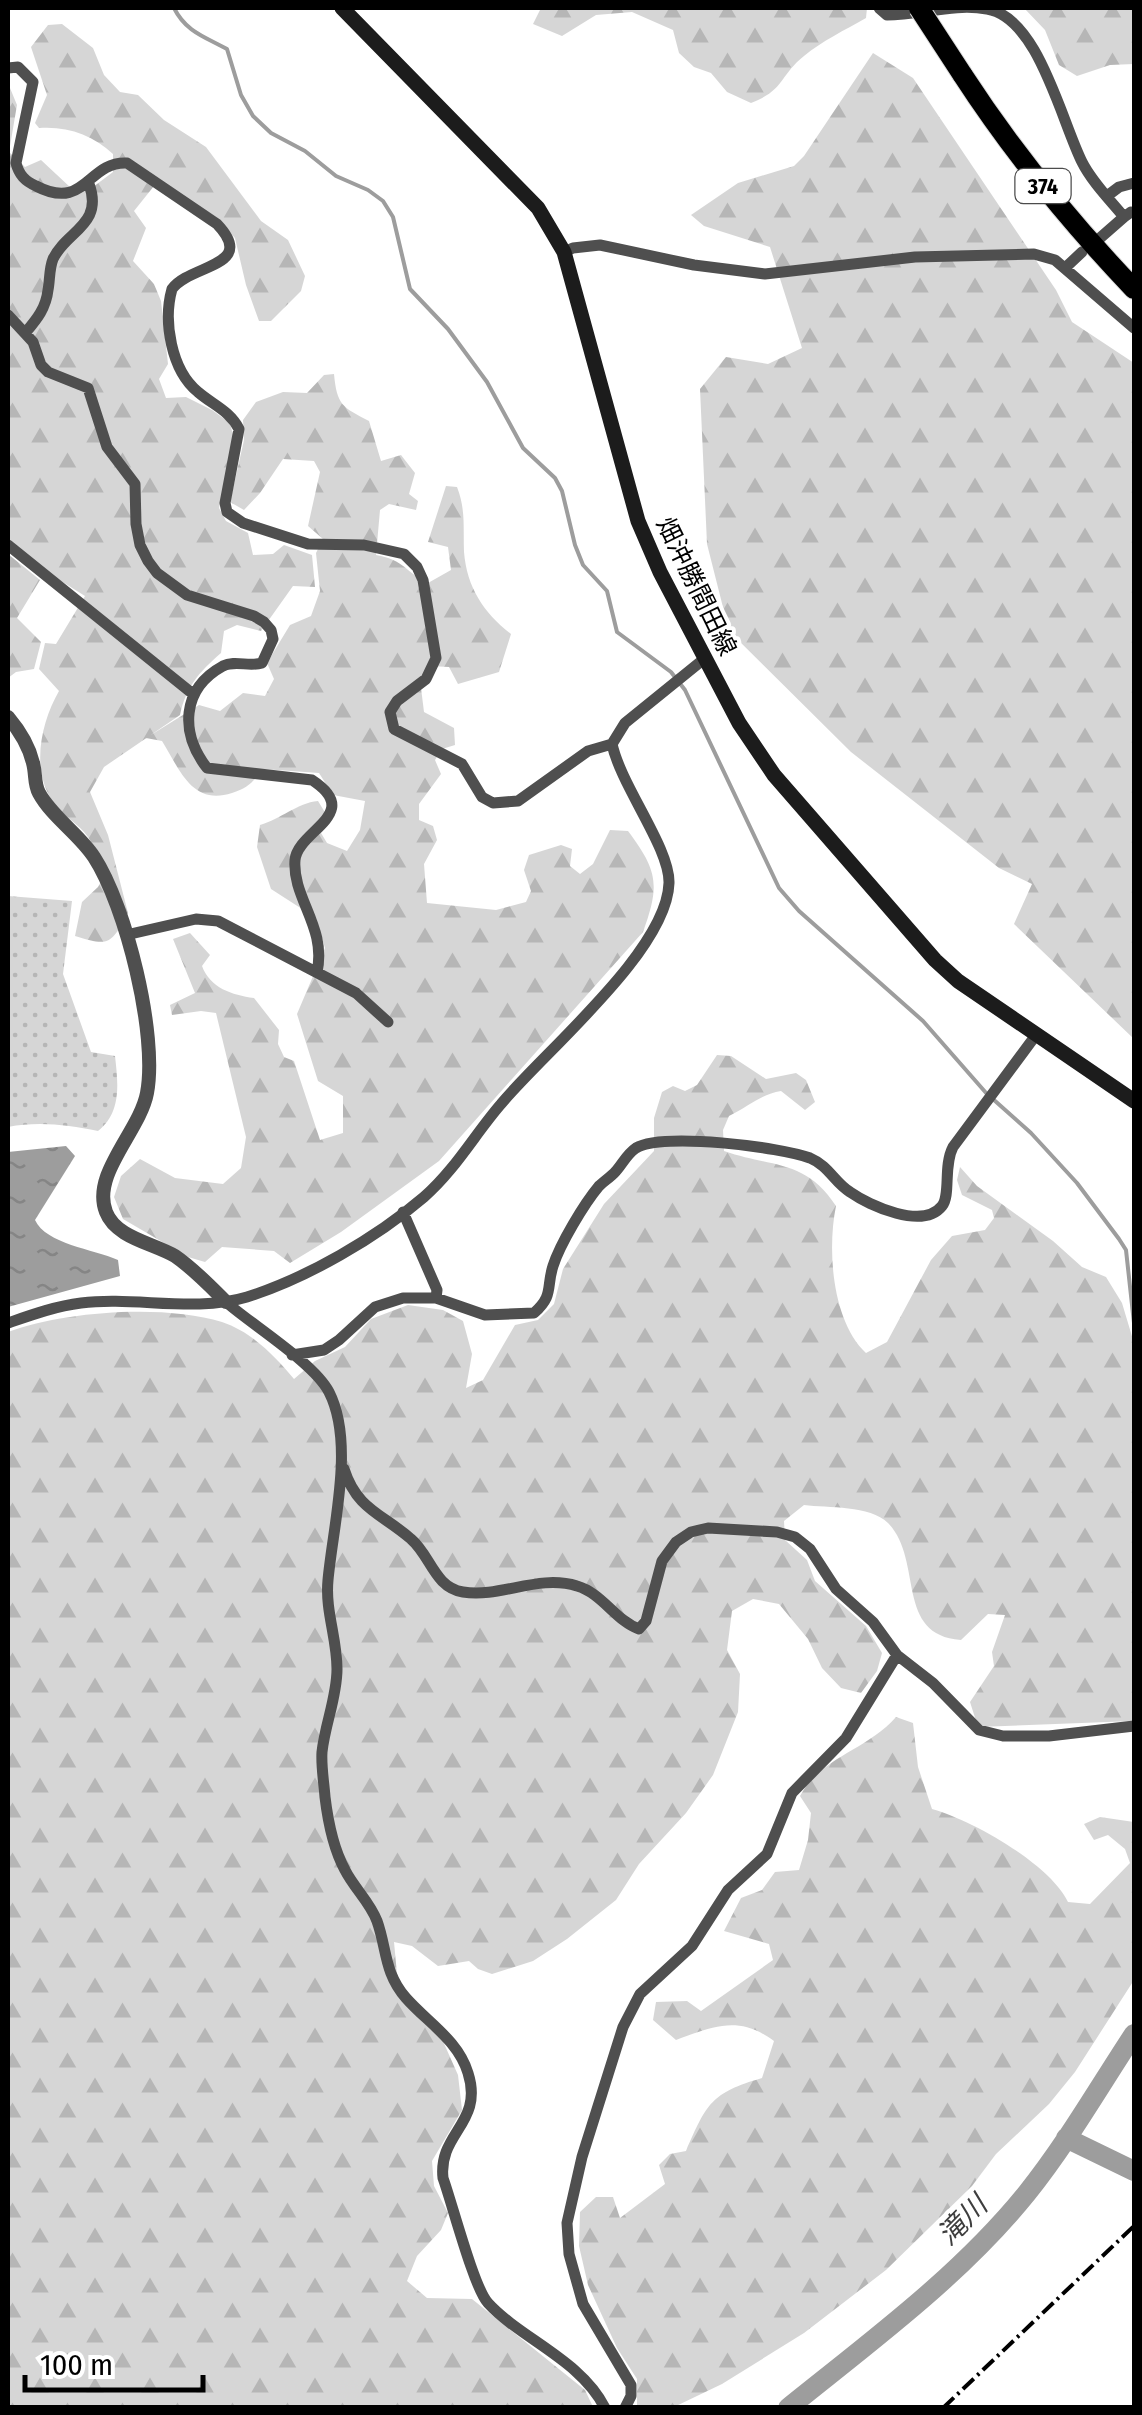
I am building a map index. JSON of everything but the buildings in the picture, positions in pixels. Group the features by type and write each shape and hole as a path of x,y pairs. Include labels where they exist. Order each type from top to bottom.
{"highway":[{"name":"374","path":"920,8 994,124 1134,289"}],"main road":[{"name":"畑沖勝間田線","path":"342,8 538,208 564,252 638,521 738,723 774,775 885,907 958,981 1134,1100"}],"street":[{"path":"879,8 887,15 946,8 996,10 1022,29 1083,165 1107,196 1129,215 1100,238"},
{"path":"8,68 18,68 33,82 18,144 18,172 28,182 58,194 75,193 113,162 127,163 226,234 228,256 220,264 188,274 172,289 169,320 183,377 226,412 239,429 227,512 243,523 308,544 364,544 404,554 416,567 423,580 436,658 426,679 390,712 394,730 462,764 482,797 508,804 530,795 588,751 612,744 625,723 704,659"},
{"path":"1107,196 1134,183"},
{"path":"26,332 46,305 51,262 85,225 91,206 88,184"},
{"path":"564,252 600,245 694,265 764,274 960,254 1034,254 1055,260 1134,328"},
{"path":"1065,268 1082,252"},
{"path":"8,315 34,342 41,365 48,372 88,388 108,447 135,484 140,545 157,573 187,595 254,616 270,630 272,640 262,662 224,665 193,694 186,720 207,768 312,780 324,788 330,812 324,825 302,843 295,855 300,887 321,955 317,972"},
{"path":"8,545 193,694"},
{"path":"8,717 27,747 42,799 79,836 96,860 136,969 150,1072 140,1116 106,1176 104,1204 108,1218 122,1232 172,1255 292,1355 329,1392 340,1455 340,1506 327,1584 328,1612 336,1636 337,1676 322,1754 331,1836 345,1870 377,1922 390,1972 405,1997 456,2048 468,2071 472,2108 445,2148 441,2161 443,2178 484,2298 580,2377 605,2408"},
{"path":"8,1323 82,1303 226,1302 314,1270 403,1212 449,1172 502,1102 594,1006 657,923 670,880 625,784 612,744"},
{"path":"126,935 196,919 218,921 356,993 388,1022"},
{"path":"292,1355 324,1350 375,1307 402,1298 436,1298 485,1315 534,1313 550,1294 552,1268 590,1200 626,1156 645,1144 724,1144 807,1157 822,1164 846,1190 862,1199 904,1214 920,1216 933,1212 946,1198 946,1168 953,1147 1036,1036"},
{"path":"403,1212 437,1290 436,1298"},
{"path":"340,1455 345,1475 362,1503 410,1538 425,1554 441,1582 453,1590 468,1593 530,1583 563,1583 582,1587 627,1624 639,1629 646,1621 662,1561 676,1542 691,1532 708,1528 777,1532 795,1537 810,1549 836,1589 873,1622 897,1655 933,1683 969,1723 991,1734 1049,1736 1091,1728 1134,1726"},
{"path":"625,2408 631,2385 583,2304 570,2254 567,2223 582,2157 623,2026 640,1994 692,1946 728,1890 767,1854 792,1793 846,1738 897,1655"}],"green space":[{"path":"541,8 867,8 866,18 811,51 776,88 751,103 727,92 711,73 694,67 679,53 673,30 632,12 596,15 562,36 533,24"},
{"path":"1024,8 1134,8 1134,64 1110,65 1077,76 1059,65 1045,30"},
{"path":"62,24 93,48 104,75 120,92 138,95 164,120 206,147 261,221 288,240 305,276 301,291 271,321 259,321 235,238 216,217 158,181 134,211 146,228 133,261 154,284 161,301 168,364 159,379 166,398 186,397 230,423 234,439 219,508 226,521 248,533 253,555 273,554 284,545 312,555 315,587 293,586 261,631 237,625 224,631 221,653 194,681 180,715 104,767 90,792 108,835 128,913 113,937 103,942 75,936 82,902 98,887 106,872 88,837 54,803 40,762 47,717 59,691 39,669 45,643 56,644 85,596 45,571 8,538 8,89 17,105 9,152 25,167 41,160 71,188 93,187 113,172 113,154 97,142 70,130 39,128 35,123 47,95 31,47 48,25"},
{"path":"873,53 913,78 1056,290 1072,322 1134,363 1134,1039 1014,924 1032,884 999,868 851,752 729,631 707,544 700,389 726,357 768,364 802,348 770,247 704,226 691,215 738,183 794,166"},
{"path":"334,374 342,404 369,421 381,461 401,455 415,473 409,494 418,501 416,510 389,504 380,510 376,555 399,563 428,583 451,570 448,547 428,542 446,486 457,487 463,511 464,552 473,588 485,608 511,634 499,672 458,684 449,667 430,666 420,680 424,712 454,728 455,745 442,749 435,760 441,774 419,804 419,820 433,826 437,840 424,864 427,903 496,910 526,902 531,891 524,870 529,855 561,845 572,849 570,866 580,874 593,864 610,830 628,831 650,868 654,890 643,932 439,1161 341,1232 290,1263 274,1251 222,1247 205,1262 188,1257 123,1219 114,1197 121,1176 140,1159 175,1178 223,1184 241,1168 246,1137 216,1013 172,1015 170,1005 195,993 173,939 190,933 210,955 202,966 210,980 230,992 254,998 279,1030 278,1044 284,1057 294,1061 320,1140 343,1133 343,1096 318,1081 297,1014 325,948 316,918 271,889 257,847 260,825 318,801 326,814 318,828 327,843 347,851 360,830 365,801 333,795 319,773 263,769 242,789 218,796 207,794 189,783 162,741 146,738 199,705 220,711 243,693 265,696 274,679 267,663 290,625 311,616 320,591 316,553 323,539 308,526 320,472 314,461 283,459 244,510 230,502 244,440 243,420 256,402 283,392 307,393 324,375"},
{"path":"8,554 40,580 17,618 41,642 34,669 16,672 8,678"},
{"path":"8,896 72,901 63,974 91,1052 115,1056 115,1106 98,1131 53,1124 8,1127"},
{"path":"717,1055 731,1056 766,1079 796,1073 806,1080 815,1102 805,1110 781,1091 729,1116 723,1130 724,1151 800,1172 836,1206 832,1243 839,1304 846,1323 866,1353 887,1342 931,1260 952,1236 985,1230 994,1218 992,1210 962,1195 957,1180 960,1167 977,1186 1082,1267 1106,1277 1122,1303 1134,1343 1134,1721 978,1727 970,1702 994,1666 992,1652 1005,1615 988,1614 961,1640 940,1635 926,1625 918,1611 899,1538 888,1523 860,1510 804,1505 784,1521 785,1540 807,1560 815,1581 866,1626 882,1653 877,1671 861,1693 841,1688 822,1668 808,1639 779,1604 753,1599 732,1611 727,1650 740,1674 738,1712 713,1775 686,1813 639,1864 616,1900 533,1961 492,1974 469,1961 438,1966 412,1946 394,1942 397,1974 412,2010 442,2039 458,2075 462,2110 432,2161 434,2186 448,2213 441,2230 417,2256 407,2281 427,2298 472,2299 585,2390 593,2407 8,2408 8,1332 57,1319 114,1312 198,1316 222,1322 253,1338 294,1379 315,1361 345,1347 371,1319 408,1305 443,1310 463,1321 472,1354 466,1388 483,1380 515,1325 538,1320 554,1304 563,1269 604,1204 654,1151 654,1118 662,1092 673,1086 685,1091 697,1085"},
{"path":"896,1717 913,1723 918,1767 932,1809 1008,1845 1045,1873 1068,1902 1090,1904 1130,1863 1125,1849 1108,1835 1094,1840 1084,1824 1100,1817 1134,1822 1134,1980 1075,2072 1049,2104 886,2270 804,2333 722,2384 674,2407 637,2405 637,2379 617,2348 588,2285 579,2246 580,2212 596,2197 613,2197 620,2218 665,2184 659,2165 670,2154 686,2151 706,2111 721,2095 762,2078 774,2041 738,2026 714,2027 676,2040 653,2020 656,2002 687,2001 701,2011 773,1960 769,1944 724,1931 741,1898 762,1890 775,1872 799,1870 811,1813 800,1796 809,1783"}],"water":[{"path":"66,1146 75,1156 35,1220 49,1235 118,1260 120,1276 8,1307 8,1152"}],"waterway":[{"path":"174,8 190,28 227,49 241,95 253,116 271,133 305,151 336,176 383,201 393,217 410,289 448,329 487,382 523,448 555,478 583,565 607,591 617,632 671,672 685,690 779,888 799,911 923,1021 987,1094"},
{"path":"994,1100 1077,1183 1126,1250 1134,1323"},
{"name":"滝川","path":"788,2408 914,2306 1001,2223 1056,2155 1134,2034"},
{"path":"1066,2138 1134,2171"}],"railway":[{"path":"943,2408 1134,2226"}]}
